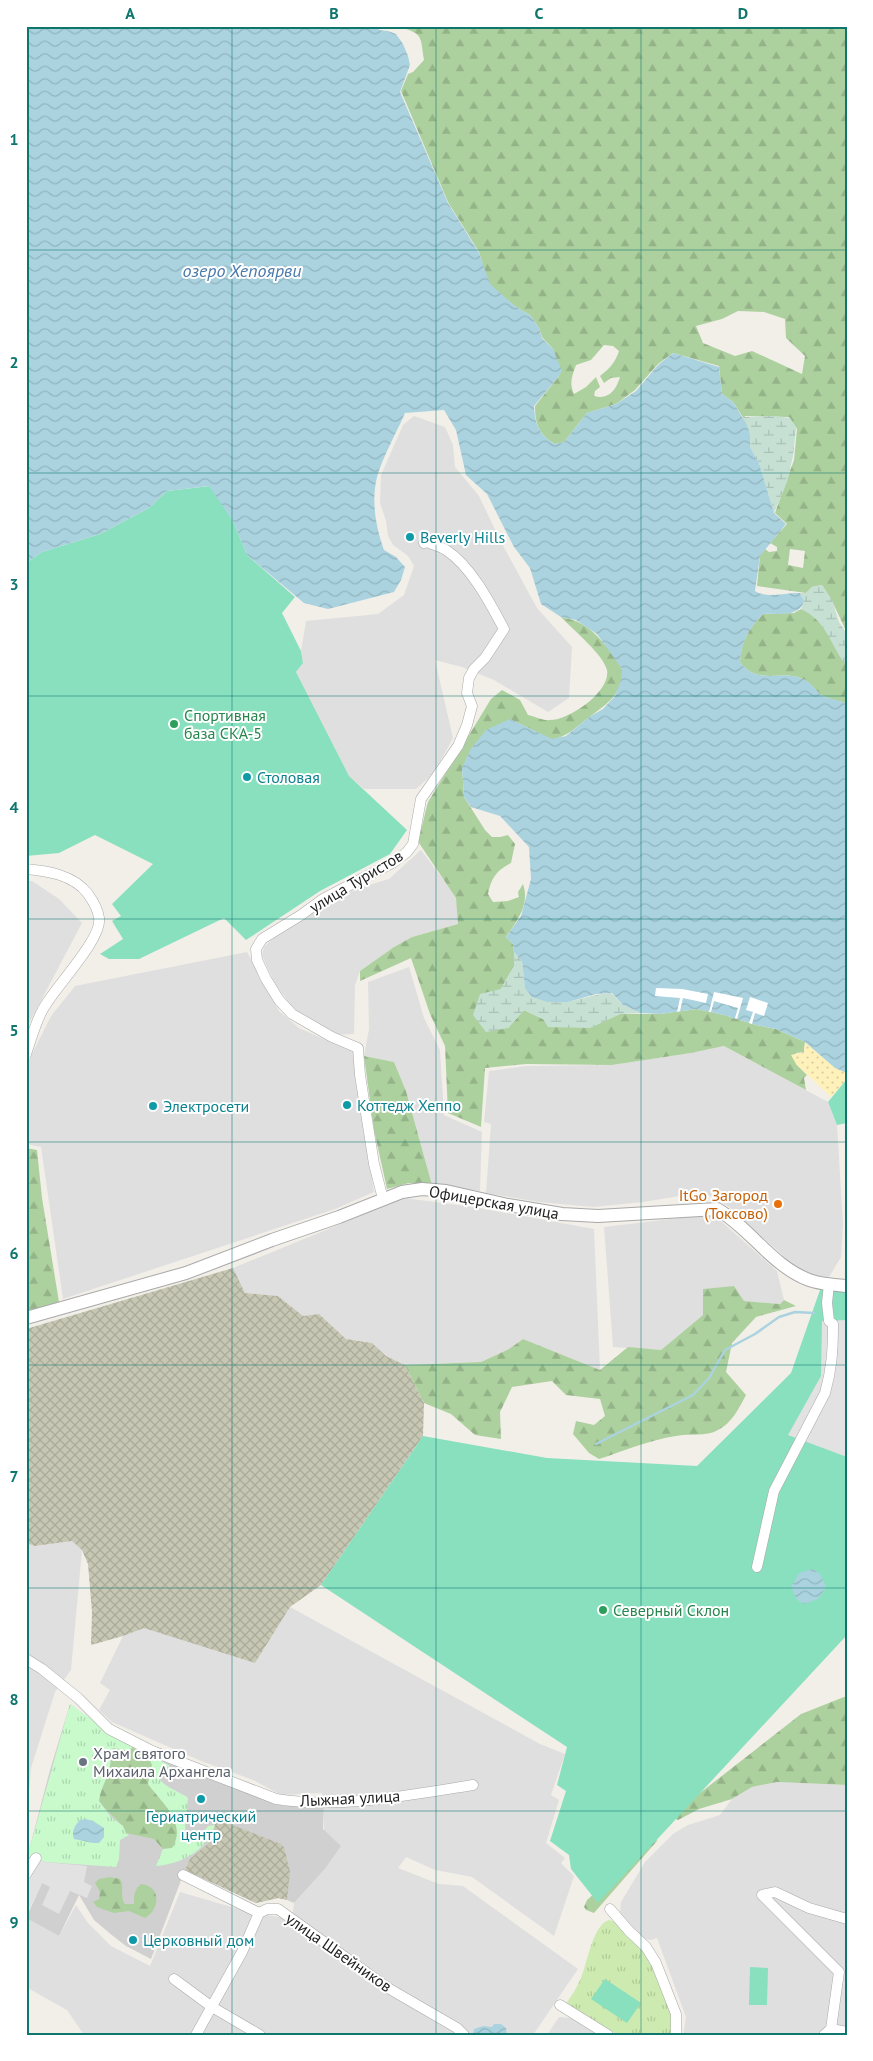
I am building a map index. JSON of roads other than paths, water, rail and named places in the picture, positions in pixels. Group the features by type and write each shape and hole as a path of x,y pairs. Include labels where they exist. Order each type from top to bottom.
{"street":[{"name":"улица Туристов","path":"383,1199 374,1164 357,1053 358,1048 332,1037 292,1014 278,1000 257,960 256,949 262,939 323,899 394,862 407,852 413,844 421,799 458,746 467,725 472,706 468,693 469,678 504,629 489,600 467,570 446,550 427,542 424,543"},
{"path":"26,870 48,871 68,878 84,889 94,902 100,919 97,931 88,947 42,1010 26,1054"},
{"name":"Офицерская улица","path":"26,1318 186,1273 402,1192 422,1189 446,1191 516,1207 562,1214 598,1216 717,1209 744,1229 786,1267 809,1280 838,1285"},
{"path":"758,1568 774,1492 824,1393 830,1376 833,1358 832,1324 829,1321 827,1303 838,1285"},
{"name":"Лыжная улица","path":"26,1659 42,1669 78,1698 109,1729 152,1751 276,1799 292,1802 334,1802 424,1793 473,1785"},
{"path":"26,1874 36,1858"},
{"name":"улица Швейников","path":"183,1875 259,1913 266,1909 278,1909 388,1988 457,2028 464,2035"},
{"path":"847,1919 809,1908 775,1892 762,1895 839,1972 827,2032 847,2032"},
{"path":"610,1909 646,1947 656,1963 676,2014 676,2035"},
{"path":"196,2035 242,1952 259,1913"},
{"path":"174,1979 212,2007 260,2035"},
{"path":"560,2005 608,2035"}],"water":[{"name":"озеро Хепоярви","path":"26,26 378,26 379,30 396,34 403,44 410,65 400,92 448,203 479,253 490,284 516,307 530,315 539,328 542,338 553,349 562,371 534,406 537,424 545,437 555,444 564,442 587,413 616,404 636,391 658,365 673,353 719,367 722,394 733,402 747,425 750,435 750,447 759,463 774,513 786,524 760,556 755,591 765,595 800,593 804,601 797,610 787,614 763,614 746,636 740,662 755,674 797,677 807,681 823,696 846,703 847,701 847,1073 835,1068 805,1042 776,1029 724,1015 697,1009 660,1014 641,1013 623,1005 612,993 596,994 568,1002 548,1002 532,997 525,988 522,961 514,952 513,944 506,937 521,916 531,879 529,847 500,816 471,807 464,797 462,768 470,750 486,730 510,719 552,739 566,736 589,717 603,709 615,696 621,680 622,669 597,634 576,620 561,617 541,604 530,568 514,547 487,494 466,475 456,430 444,410 405,413 377,477 374,505 381,542 384,550 396,557 405,567 401,580 394,592 328,609 304,603 247,555 233,521 209,486 167,491 149,508 100,534 42,552 26,563"},
{"path":"813,1569 820,1574 826,1587 818,1599 804,1604 797,1600 791,1587 799,1573"},
{"path":"86,1819 104,1828 104,1837 99,1843 74,1839 73,1831 75,1826 80,1820"},
{"path":"494,2024 501,2024 506,2028 507,2035 473,2035 474,2029 483,2026 492,2027"}],"waterway":[{"path":"596,1444 693,1395 709,1378 725,1350 755,1334 779,1317 795,1312 814,1313"}],"place":[{"name":"Beverly Hills","path":"410,537"},
{"name":"Спортивная база СКА-5","path":"174,724"},
{"name":"Столовая","path":"247,777"},
{"name":"Коттедж Хеппо","path":"347,1105"},
{"name":"Электросети","path":"153,1106"},
{"name":"ItGo Загород (Токсово)","path":"778,1204"},
{"name":"Северный Склон","path":"603,1610"},
{"name":"Храм святого Михаила Архангела","path":"83,1762"},
{"name":"Гериатрический центр","path":"201,1799"},
{"name":"Церковный дом","path":"133,1940"}]}
